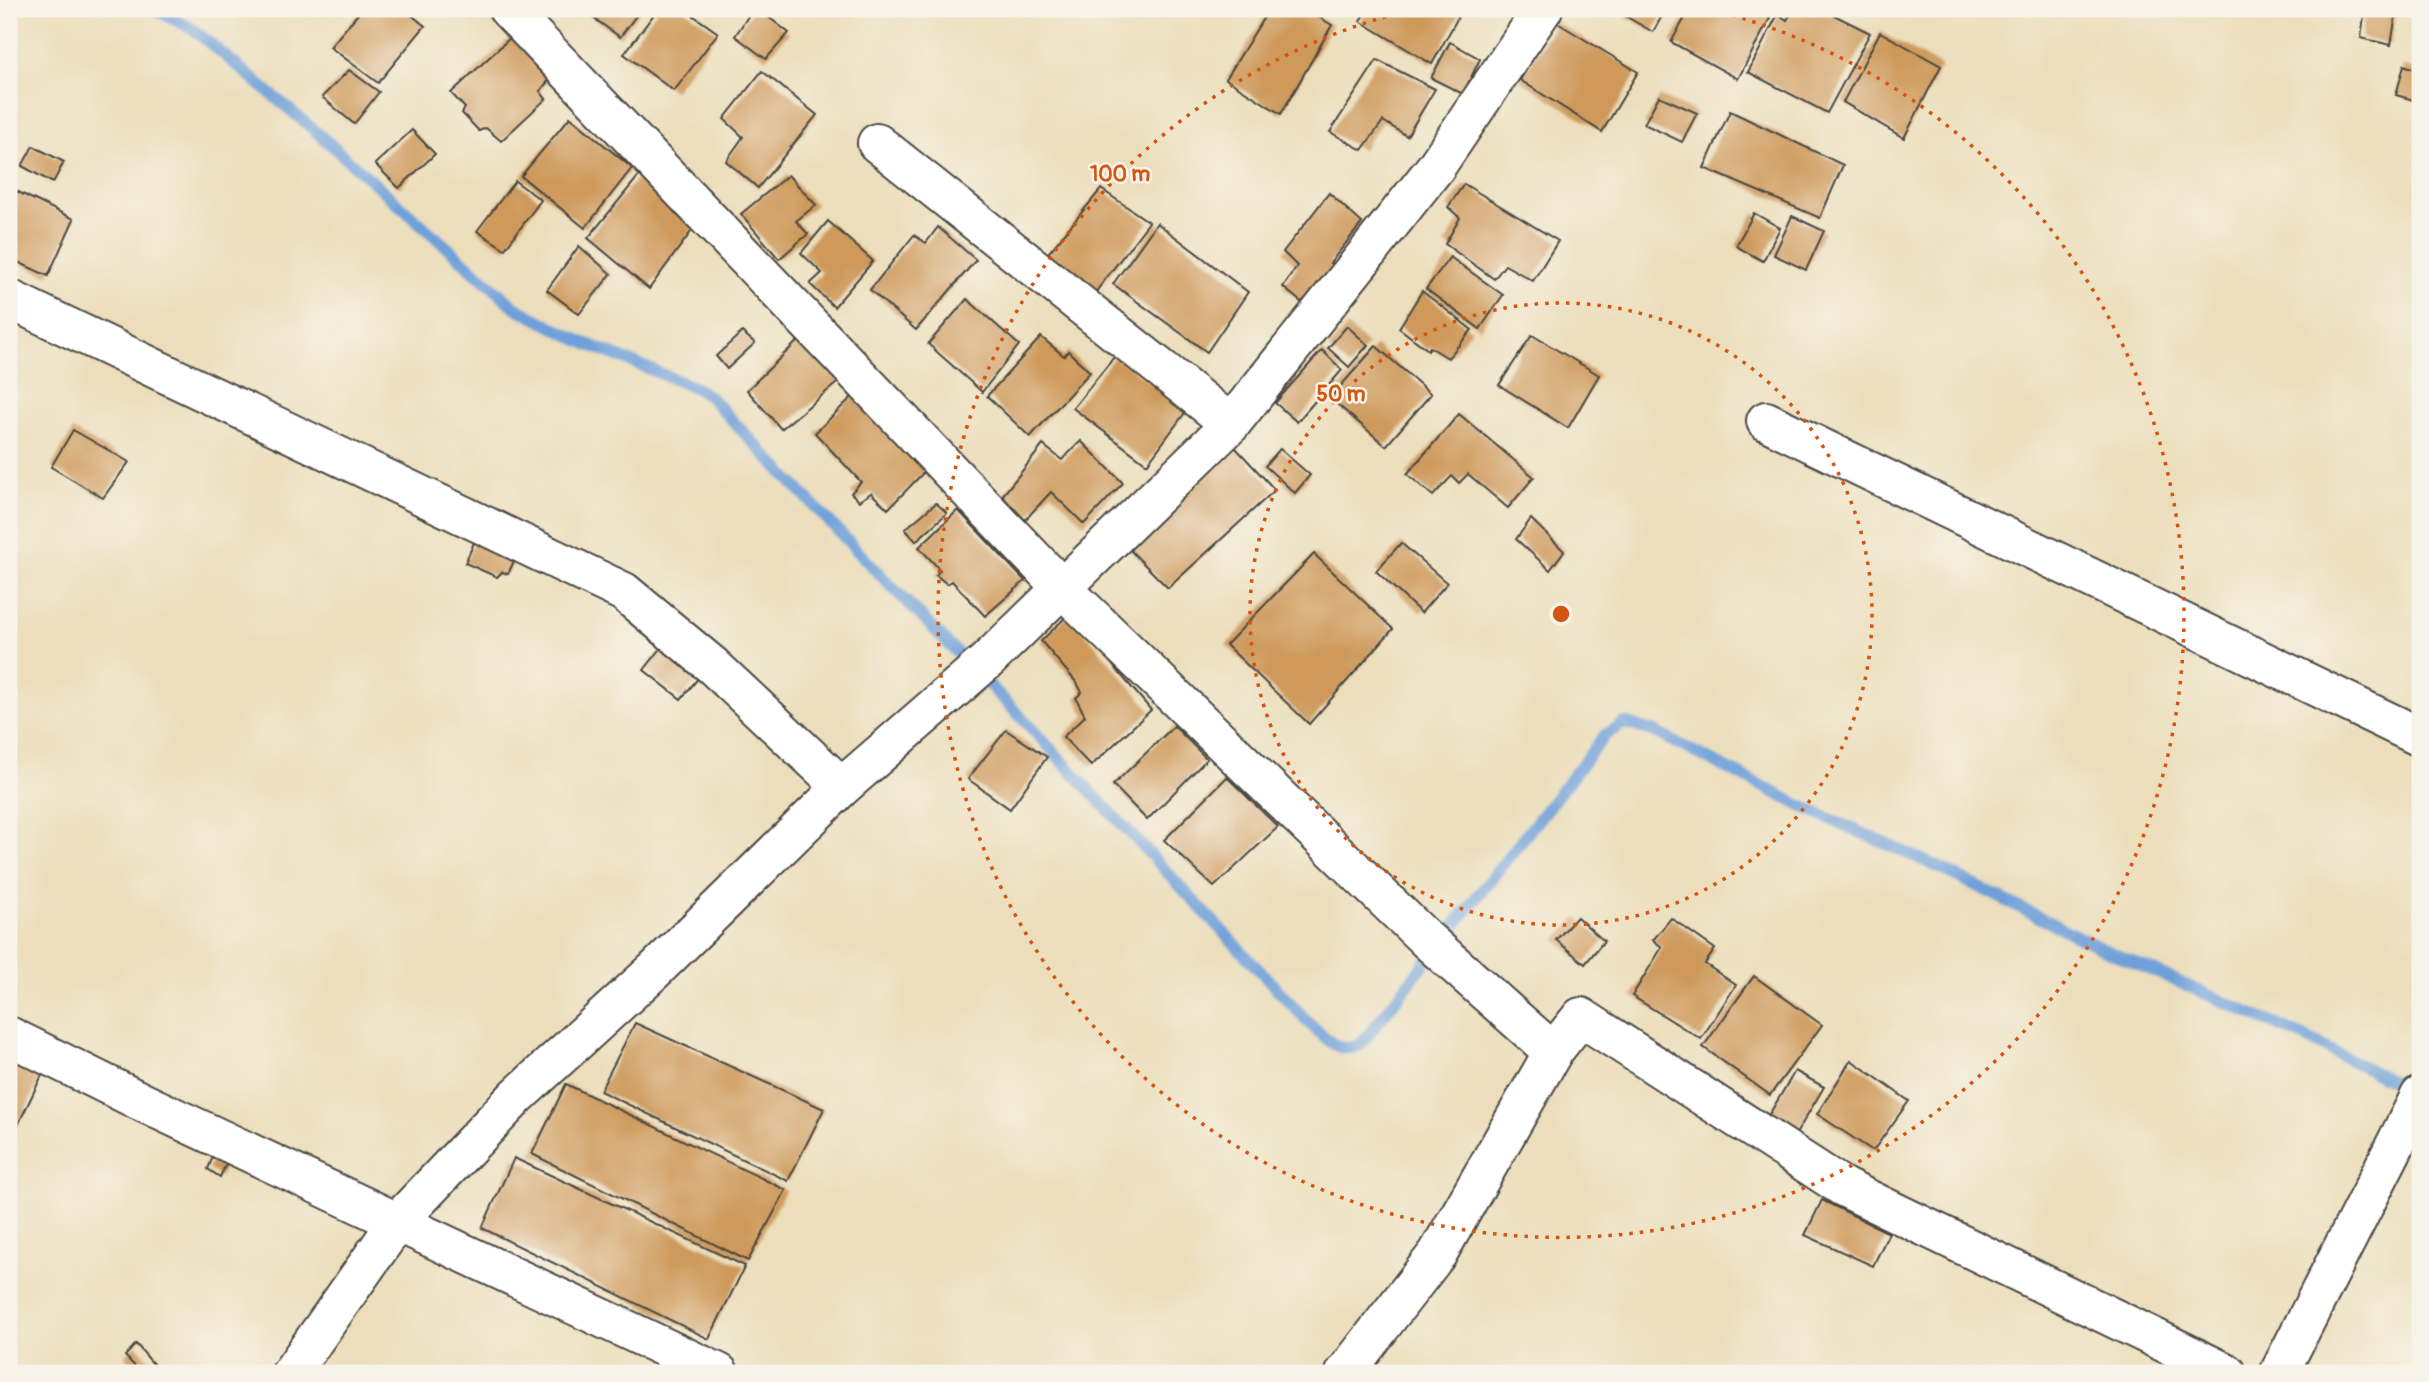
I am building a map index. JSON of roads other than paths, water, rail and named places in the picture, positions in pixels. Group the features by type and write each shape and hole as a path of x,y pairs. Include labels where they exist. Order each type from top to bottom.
{"street":[{"path":"508,9 1062,587 1438,949 1553,1052"},
{"path":"291,1373 398,1221 517,1096 654,970 842,787 976,672 1231,424 1435,169 1543,9"},
{"path":"877,143 1231,424"},
{"path":"9,299 624,592 713,666 842,787"},
{"path":"1766,421 2420,737"},
{"path":"1345,1373 1438,1254 1553,1052 1581,1017 1843,1187 2227,1373"},
{"path":"9,1036 144,1103 719,1373"},
{"path":"2279,1373 2417,1103"}],"waterway":[{"path":"153,9 193,29 313,129 516,308 580,341 696,388 710,397 1015,711 1312,1026 1339,1047 1352,1048 1360,1045 1605,735 1624,723 1653,731 1801,806 1938,867 2103,949 2300,1035 2418,1094"}]}
